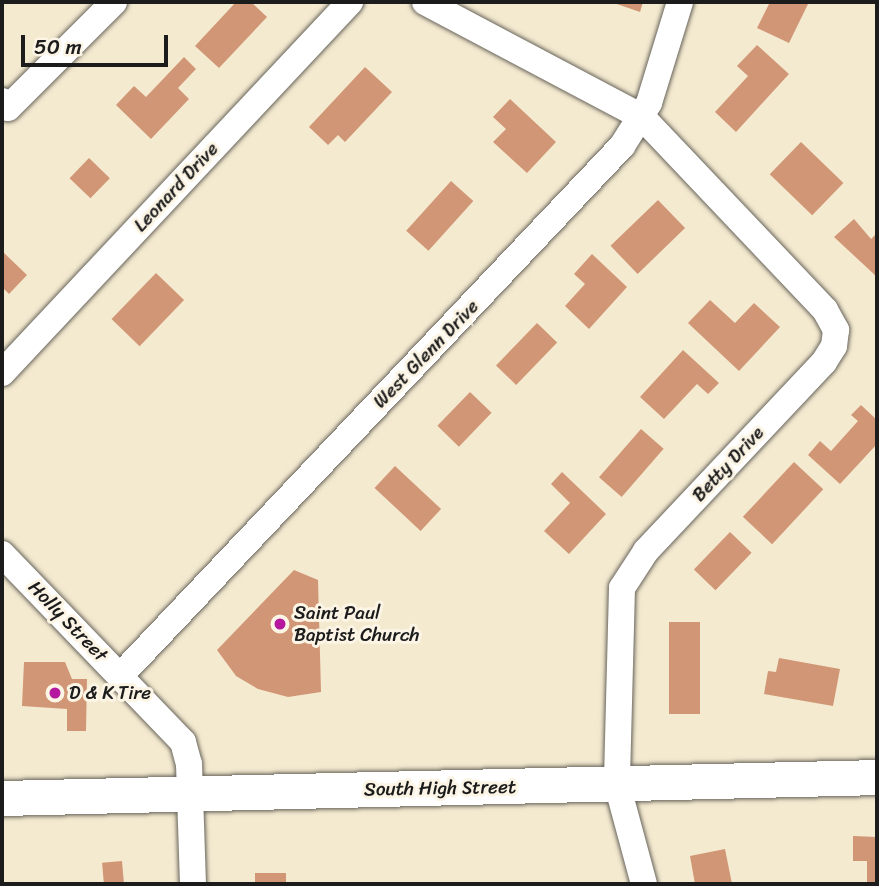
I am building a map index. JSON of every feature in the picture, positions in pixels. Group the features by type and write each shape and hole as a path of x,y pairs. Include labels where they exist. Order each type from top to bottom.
{"main road":[{"name":"South High Street","path":"2,798 877,777"}],"street":[{"path":"2,101 8,108 114,2"},
{"name":"Leonard Drive","path":"2,373 350,2"},
{"path":"425,2 642,117"},
{"name":"West Glenn Drive","path":"121,676 593,179 642,117 680,2"},
{"name":"Betty Drive","path":"642,117 825,310 836,338 824,362 646,551 624,580 620,605 617,784 644,884"},
{"name":"Holly Street","path":"2,554 183,742 190,794 193,884"}],"building":[{"path":"236,2 251,2 267,17 219,68 195,46"},
{"path":"611,2 643,2 640,12"},
{"path":"770,2 809,2 789,43 757,28"},
{"path":"757,45 789,74 736,132 715,112 748,76 737,66"},
{"path":"184,57 196,69 178,88 189,99 151,139 116,105 134,86 146,97"},
{"path":"365,67 392,92 345,142 338,135 328,145 309,127"},
{"path":"510,99 556,142 527,173 493,142 506,129 493,117"},
{"path":"801,142 843,183 812,215 770,174"},
{"path":"89,158 110,178 90,198 70,178"},
{"path":"451,181 473,201 428,251 406,231"},
{"path":"658,200 685,228 638,274 611,246"},
{"path":"854,219 871,239 877,233 877,277 834,237"},
{"path":"2,251 27,275 9,294 2,287"},
{"path":"592,254 627,287 589,329 565,306 585,284 574,274"},
{"path":"156,273 184,300 140,346 112,319"},
{"path":"710,300 735,323 754,303 780,327 739,371 688,323"},
{"path":"537,323 557,342 516,385 496,365"},
{"path":"683,350 719,383 708,394 697,384 664,419 640,397"},
{"path":"470,392 492,413 459,447 437,426"},
{"path":"861,405 877,420 877,444 840,484 808,455 820,441 831,451 858,421 851,415"},
{"path":"641,429 664,449 622,497 599,477"},
{"path":"794,462 823,489 772,544 743,517"},
{"path":"395,466 441,509 421,531 375,488"},
{"path":"562,472 606,514 569,554 544,531 570,503 551,484"},
{"path":"730,532 752,553 715,590 694,569"},
{"name":"Saint Paul Baptist Church","path":"294,570 318,580 321,692 288,697 258,689 236,676 217,650"},
{"path":"669,622 700,622 700,714 669,714"},
{"path":"779,658 840,669 833,706 764,694 768,671 776,672"},
{"name":"D & K Tire","path":"24,662 65,662 72,679 87,679 86,731 67,731 67,709 22,706"},
{"path":"853,836 877,837 877,884 867,884 867,861 853,861"},
{"path":"725,849 732,884 695,884 690,856"},
{"path":"122,861 124,884 104,884 102,863"},
{"path":"255,873 286,873 286,884 255,884"}],"place":[{"name":"Saint Paul Baptist Church","path":"280,624"},
{"name":"D & K Tire","path":"55,693"}]}
